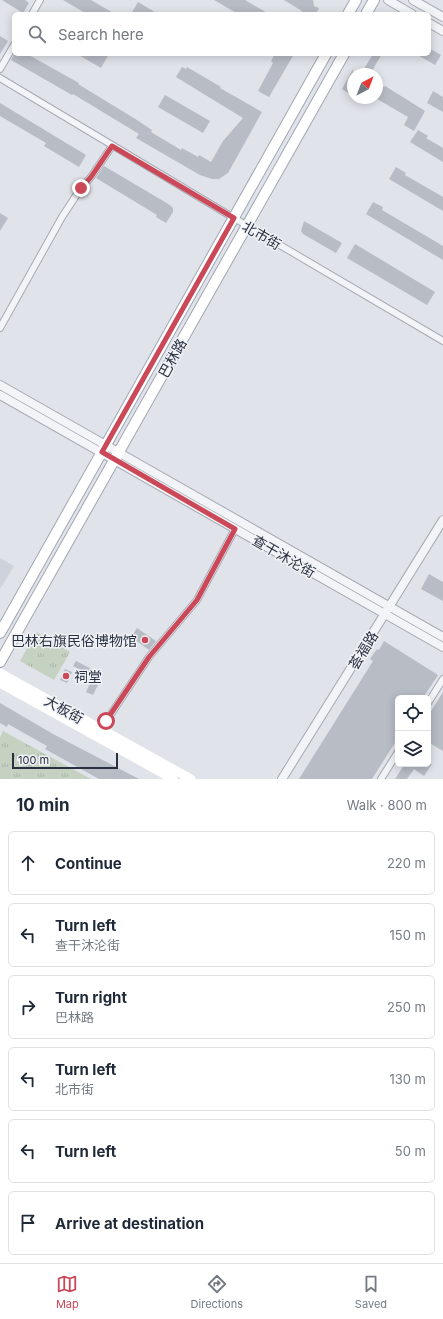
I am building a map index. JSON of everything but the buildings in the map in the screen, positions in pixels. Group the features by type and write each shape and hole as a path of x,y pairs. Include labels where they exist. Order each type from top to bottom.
{"main road":[{"path":"349,12 356,0"},
{"path":"367,12 374,0"},
{"name":"巴林路","path":"0,633 325,56"},
{"name":"巴林路","path":"0,662 343,56"},
{"name":"大板街","path":"0,673 191,779"},
{"name":"大板街","path":"0,683 173,779"}],"street":[{"path":"33,12 40,0"},
{"path":"388,0 409,12"},
{"path":"413,0 443,17"},
{"path":"431,25 443,31"},
{"path":"0,69 12,48"},
{"name":"北市街","path":"0,78 246,226 443,341"},
{"path":"0,328 62,217 112,146"},
{"name":"查干沐沦街","path":"0,385 116,456 387,610 443,647"},
{"name":"查干沐沦街","path":"0,395 104,449"},
{"name":"查干沐沦街","path":"116,456 235,529 387,610 443,637"},
{"name":"荟福路","path":"282,779 443,520"},
{"path":"101,729 149,657 197,600 235,529"},
{"path":"431,699 443,679"},
{"path":"381,779 395,757"}],"shaded area":[{"path":"0,558 14,566 0,589"}],"green space":[{"path":"36,632 70,652 54,680 20,661"},
{"path":"3,731 91,779 0,779 0,737"}],"place":[{"name":"巴林右旗民俗博物馆","path":"145,640"},
{"name":"祠堂","path":"66,676"}],"route":[{"path":"81,188 91,177 112,146 234,218 102,452 235,529 197,600 149,657 106,721"}]}
